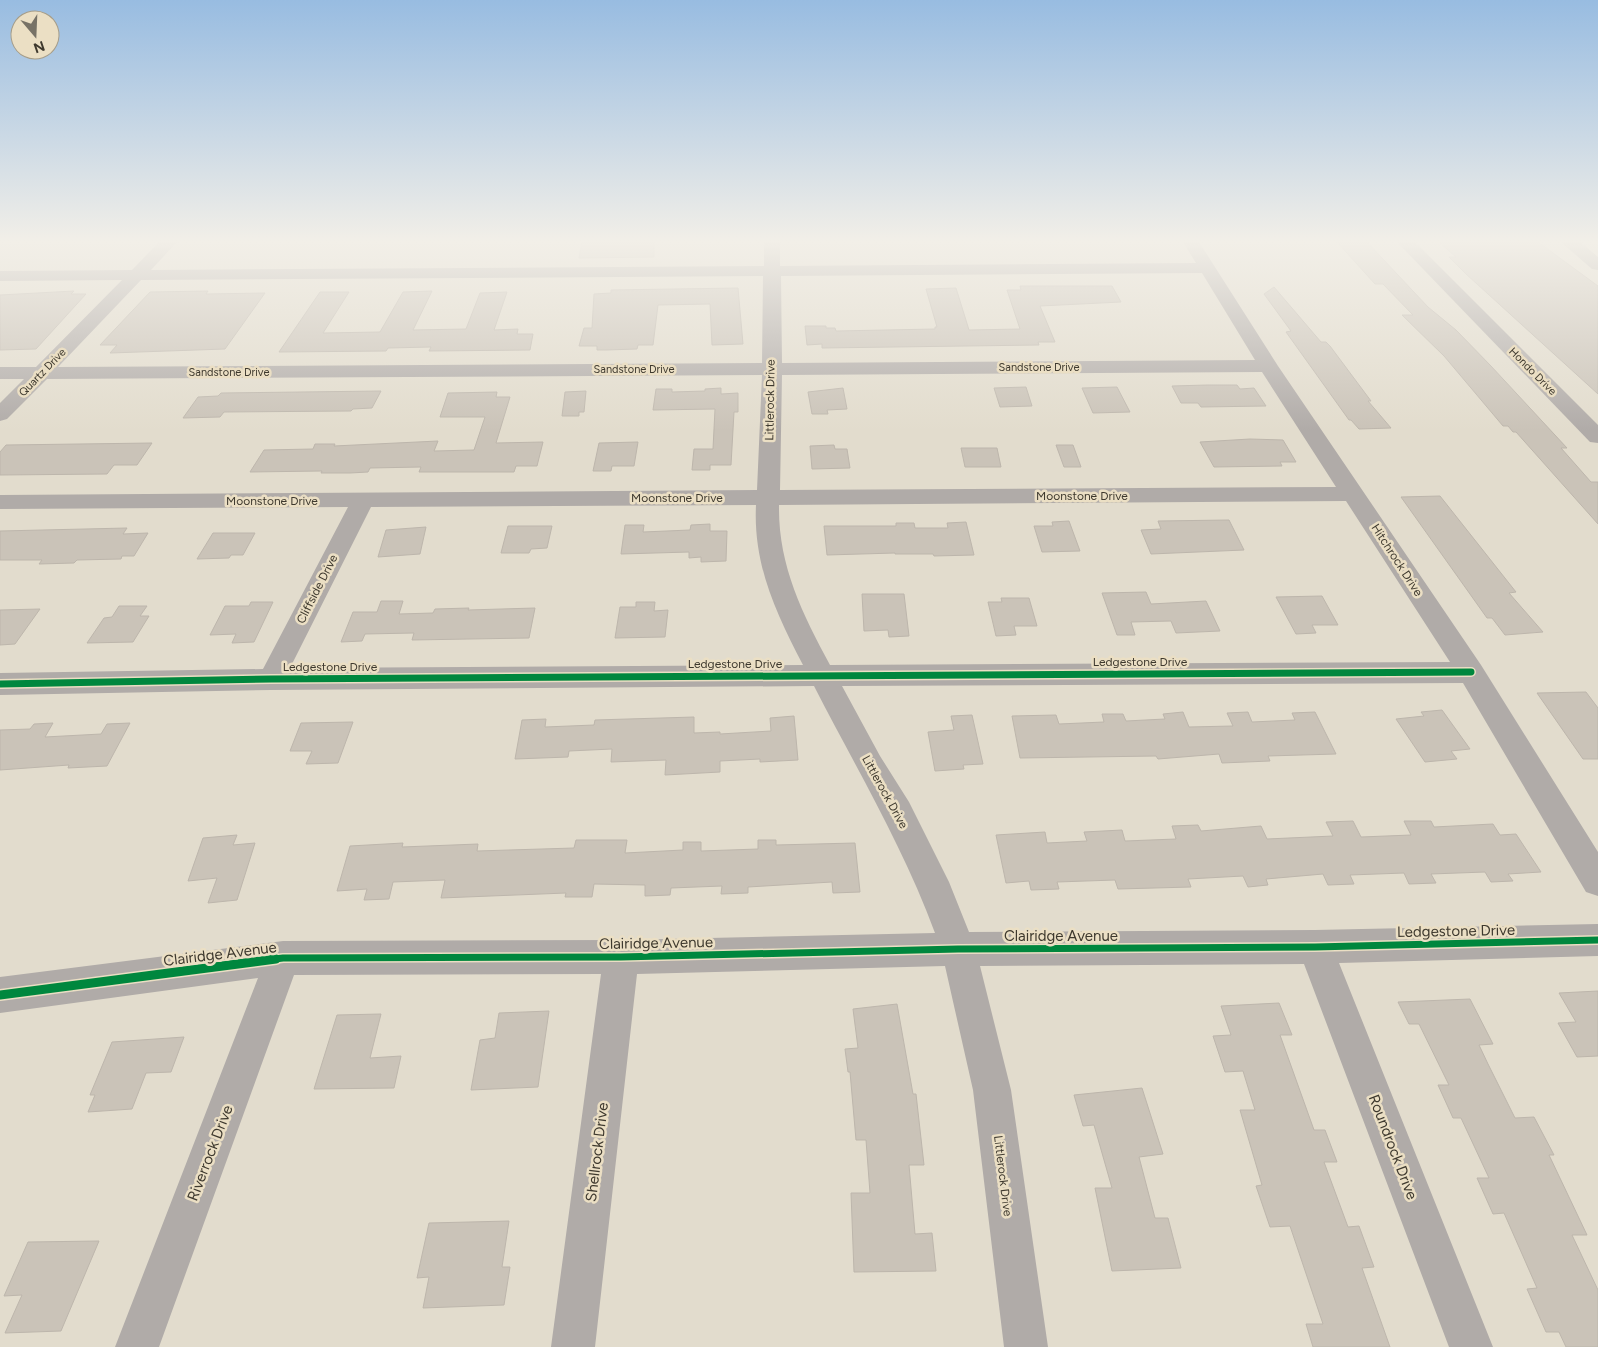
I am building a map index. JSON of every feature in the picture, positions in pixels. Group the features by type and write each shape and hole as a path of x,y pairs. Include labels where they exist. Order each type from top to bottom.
{"street":[{"name":"Quartz Drive","path":"0,415 108,305"},
{"name":"Littlerock Drive","path":"772,305 767,526 776,576 790,617 870,765 898,812 937,893 958,949 976,1014 992,1090 1026,1347"},
{"name":"Hitchrock Drive","path":"1231,305 1268,366 1471,672 1598,881"},
{"name":"Hondo Drive","path":"1467,305 1598,437"},
{"name":"Sandstone Drive","path":"0,373 1268,366"},
{"name":"Moonstone Drive","path":"0,502 1353,494"},
{"name":"Cliffside Drive","path":"271,679 363,500"},
{"name":"Ledgestone Drive","path":"0,684 271,679 1471,672"},
{"name":"Ledgestone Drive","path":"1315,947 1598,940"},
{"name":"Clairidge Avenue","path":"0,995 283,958 621,957 958,949 1315,947"},
{"name":"Roundrock Drive","path":"1315,947 1471,1347"},
{"name":"Shellrock Drive","path":"573,1347 621,957"},
{"name":"Riverrock Drive","path":"137,1347 283,958"}],"building":[{"path":"0,305 76,305 36,349 0,350"},
{"path":"138,305 257,305 225,349 110,353 117,345 100,345"},
{"path":"311,305 341,305 323,333 380,332 396,305 425,305 413,330 466,329 475,305 503,305 494,330 518,329 517,334 533,334 530,350 429,351 431,347 388,348 386,351 279,352"},
{"path":"593,305 665,305 658,305 653,345 638,345 637,349 606,350 597,350 597,346 579,346 584,328 592,328"},
{"path":"710,305 740,305 743,344 712,345"},
{"path":"931,305 961,305 969,330 1020,329 1012,305 1063,305 1040,306 1055,342 1038,342 1039,345 822,348 822,344 807,345 805,326 826,326 826,328 835,328 836,331 935,329 937,327"},
{"path":"1272,305 1289,305 1321,342 1326,342 1330,346 1371,401 1368,401 1391,428 1359,429 1349,420 1286,332 1291,331"},
{"path":"1403,305 1426,305 1456,330 1567,448 1561,448 1591,482 1598,482 1598,524 1516,432 1513,432 1508,426 1503,426 1444,356 1402,315 1413,315"},
{"path":"1500,305 1598,305 1598,394"},
{"path":"1237,385 1240,389 1254,388 1266,406 1201,407 1198,403 1181,403 1172,386"},
{"path":"1026,387 1032,406 1000,407 994,388"},
{"path":"1117,387 1130,412 1093,413 1082,388"},
{"path":"721,388 721,394 738,393 738,412 734,412 731,465 710,465 710,470 692,470 694,449 713,449 715,409 653,410 656,389 672,389 672,392 705,391 705,389"},
{"path":"843,388 847,409 827,410 828,414 812,414 808,392"},
{"path":"381,391 372,408 353,409 351,411 224,412 220,417 183,418 198,397 218,396 221,393"},
{"path":"586,391 584,412 579,412 579,416 562,416 565,392"},
{"path":"497,392 496,397 510,397 496,443 543,442 537,466 516,466 514,472 419,472 421,467 370,468 368,472 350,473 321,473 322,471 250,472 264,450 313,449 315,444 335,444 334,446 438,441 434,451 474,450 485,417 440,417 448,393"},
{"path":"1250,439 1283,440 1296,462 1280,462 1282,466 1214,467 1200,442"},
{"path":"638,442 634,466 612,466 611,471 593,471 599,443"},
{"path":"152,443 137,465 114,465 107,474 0,475 0,452 6,445"},
{"path":"834,445 835,449 847,449 850,468 812,469 810,446"},
{"path":"1056,445 1073,445 1081,467 1064,467"},
{"path":"961,448 997,448 1001,467 965,467"},
{"path":"1440,496 1516,592 1509,593 1543,632 1505,635 1492,618 1487,618 1401,497"},
{"path":"1229,520 1244,550 1151,554 1141,530 1161,529 1158,521"},
{"path":"1069,521 1080,551 1042,552 1034,526 1053,526 1052,522"},
{"path":"966,522 974,555 934,556 933,554 895,553 827,555 824,526 896,526 896,523 914,523 915,528 948,528 947,523"},
{"path":"710,524 710,531 727,531 726,561 701,562 701,557 689,558 689,552 621,554 625,525 644,525 643,532 690,530 691,525"},
{"path":"508,526 552,526 547,548 531,549 529,553 501,553"},
{"path":"426,527 420,554 378,557 386,530"},
{"path":"127,528 123,534 148,533 134,556 122,556 121,559 77,560 74,563 39,564 42,560 0,560 0,531"},
{"path":"213,533 255,533 243,555 231,555 229,558 197,559"},
{"path":"1146,592 1151,604 1206,601 1220,631 1176,633 1171,621 1131,622 1135,635 1117,635 1102,593"},
{"path":"862,594 904,594 909,636 889,637 888,630 864,631"},
{"path":"1322,596 1338,625 1312,625 1316,633 1296,634 1276,597"},
{"path":"1001,598 1029,598 1037,626 1014,626 1016,635 996,636 988,602 1002,602"},
{"path":"381,601 403,601 399,614 433,613 435,609 535,608 529,638 412,640 414,633 365,634 362,641 341,642 353,612 377,612"},
{"path":"251,602 273,602 254,642 232,643 236,634 210,635 225,606 249,606"},
{"path":"636,602 655,602 654,611 668,610 665,637 615,638 620,607 636,607"},
{"path":"119,606 147,606 140,616 149,616 133,642 87,643 104,618 112,617"},
{"path":"40,609 15,644 0,645 0,610"},
{"path":"1586,692 1598,708 1598,759 1583,759 1537,693"},
{"path":"1442,710 1470,749 1451,751 1457,759 1425,762 1396,719 1424,716 1421,712"},
{"path":"1183,712 1189,727 1233,726 1227,713 1248,712 1252,722 1295,720 1292,713 1315,712 1336,754 1268,756 1270,761 1222,763 1219,754 1158,759 1156,756 1020,758 1012,716 1056,715 1059,724 1104,722 1102,714 1123,714 1126,721 1165,719 1163,714"},
{"path":"972,715 983,764 963,765 964,769 935,771 928,732 954,730 951,716"},
{"path":"794,716 798,760 760,762 760,759 720,761 720,772 665,775 666,760 611,762 612,749 569,751 568,757 515,759 522,720 546,719 545,727 594,725 595,720 694,717 694,733 720,732 720,734 771,731 770,718"},
{"path":"353,722 338,763 306,764 312,751 290,751 301,723"},
{"path":"53,723 45,737 101,734 107,724 130,723 107,766 68,768 69,765 0,770 0,730 30,729 34,724"},
{"path":"1353,821 1361,837 1411,835 1404,821 1431,821 1434,827 1493,824 1500,835 1516,834 1541,872 1508,874 1513,881 1491,882 1485,872 1431,874 1436,883 1409,884 1404,873 1350,875 1354,884 1328,885 1323,874 1266,879 1268,885 1248,887 1243,876 1188,879 1191,887 1118,889 1115,880 1057,882 1059,889 1031,890 1029,881 1006,883 996,835 1045,832 1047,843 1087,841 1084,832 1122,830 1125,841 1176,839 1172,826 1198,825 1201,831 1261,826 1267,839 1333,836 1326,822"},
{"path":"237,835 233,845 255,843 237,900 208,903 217,878 188,881 203,838"},
{"path":"576,840 627,840 625,853 683,850 683,842 701,842 701,851 758,849 758,840 776,840 776,845 855,843 860,892 833,893 832,882 748,887 748,893 721,894 722,886 671,888 670,895 645,896 645,885 594,884 592,897 565,897 566,893 441,898 445,880 393,882 389,899 364,900 367,889 337,891 350,846 403,843 402,847 478,844 477,851 574,848"},
{"path":"1598,991 1598,1056 1577,1057 1558,1023 1576,1022 1559,993"},
{"path":"1470,999 1493,1044 1479,1045 1488,1064 1515,1118 1534,1117 1554,1155 1549,1155 1587,1235 1572,1235 1598,1290 1598,1347 1566,1347 1559,1332 1546,1332 1527,1289 1537,1288 1504,1213 1493,1214 1477,1178 1489,1178 1461,1118 1453,1118 1438,1085 1449,1085 1419,1024 1409,1024 1398,1002"},
{"path":"1279,1003 1292,1035 1280,1035 1314,1130 1325,1130 1337,1162 1324,1162 1348,1227 1359,1226 1374,1267 1362,1268 1390,1347 1313,1347 1306,1324 1323,1324 1290,1226 1270,1227 1256,1186 1262,1185 1240,1110 1255,1110 1243,1071 1225,1072 1213,1036 1231,1035 1221,1006"},
{"path":"897,1004 913,1094 916,1094 924,1165 909,1165 915,1234 932,1233 936,1271 854,1272 851,1193 870,1193 866,1140 856,1140 850,1072 848,1072 845,1049 858,1048 853,1009"},
{"path":"549,1011 538,1087 471,1090 480,1040 495,1038 499,1013"},
{"path":"381,1014 370,1058 401,1056 394,1088 314,1089 337,1015"},
{"path":"184,1037 171,1072 146,1073 132,1109 88,1112 95,1095 90,1095 112,1042"},
{"path":"1142,1088 1163,1154 1139,1157 1155,1218 1168,1218 1181,1268 1112,1271 1095,1188 1112,1188 1094,1125 1083,1126 1074,1095"},
{"path":"509,1221 502,1267 510,1267 504,1305 423,1308 429,1277 417,1278 429,1223"},
{"path":"99,1241 61,1331 5,1333 22,1295 4,1296 28,1242"}],"cycle path":[{"path":"0,684 271,679 1471,672"},
{"path":"0,995 283,958 621,957 958,949 1315,947 1598,940"}]}
